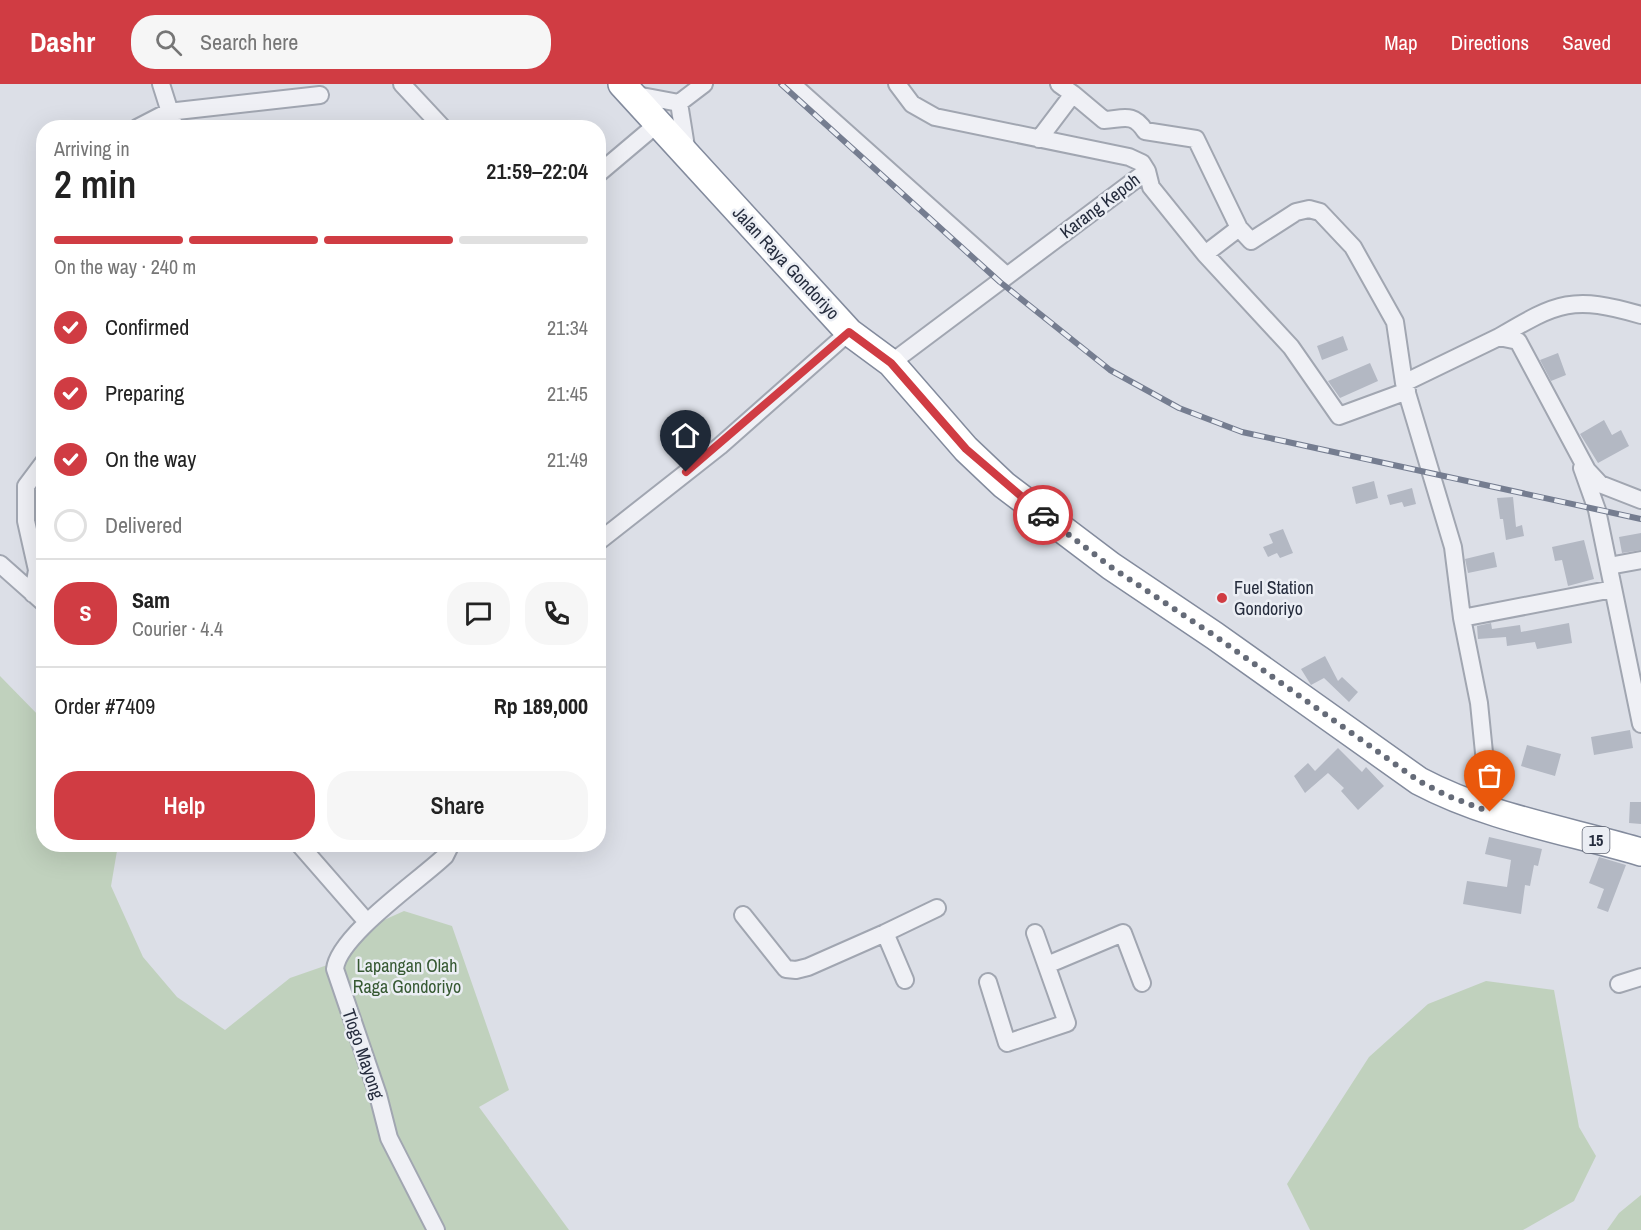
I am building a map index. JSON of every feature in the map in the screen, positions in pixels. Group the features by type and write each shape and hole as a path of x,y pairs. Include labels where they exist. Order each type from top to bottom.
{"highway":[{"name":"Jalan Raya Gondoriyo","path":"626,89 656,125 849,332 891,363 966,449 1111,567 1215,636 1419,781 1448,796 1490,812 1641,852"}],"street":[{"path":"161,84 171,120 320,95"},
{"path":"402,84 436,120"},
{"path":"679,103 704,84"},
{"path":"792,84 861,149 1006,276"},
{"name":"Karang Kepoh","path":"891,363 1147,171 1142,163 1129,157 935,117 912,104 897,84"},
{"path":"1059,84 1104,120 1128,116 1139,121 1145,131 1196,139 1239,228 1251,241 1296,212 1309,208 1320,212 1353,247 1395,322 1406,387 1453,547 1462,618 1479,703 1490,812"},
{"path":"626,89 679,103"},
{"path":"1039,139 1073,94"},
{"path":"679,103 687,158"},
{"path":"606,167 656,125"},
{"path":"1147,171 1151,188 1205,254 1291,347 1339,416 1406,387 1545,310 1579,303 1613,307 1641,315"},
{"path":"1205,254 1239,228"},
{"path":"606,536 720,446 849,332"},
{"path":"1499,337 1518,341 1587,470 1600,484 1641,500"},
{"path":"1575,447 1597,510 1641,724"},
{"path":"36,473 26,486 26,521 36,566"},
{"path":"1608,566 1641,560"},
{"path":"0,564 36,596"},
{"path":"1462,618 1613,590"},
{"path":"306,852 367,922"},
{"name":"Tlogo Mayong","path":"436,1230 389,1138 378,1095 335,969 337,957 367,922 446,856 448,852"},
{"path":"743,915 786,969 796,970 808,968 937,908"},
{"path":"885,933 905,980"},
{"path":"988,982 1007,1043 1067,1023 1035,933"},
{"path":"1047,965 1123,933 1142,982"},
{"path":"1619,984 1641,977"}],"green space":[{"name":"Lapangan Olah Raga Gondoriyo","path":"0,676 36,713 36,852 117,852 111,886 143,957 177,997 225,1030 290,978 336,962 375,924 404,911 452,926 509,1090 479,1107 569,1230 0,1230"},
{"path":"1486,981 1554,990 1579,1127 1596,1156 1574,1201 1523,1230 1310,1230 1287,1184 1369,1057 1428,1004"},
{"path":"1641,1195 1641,1230 1607,1230 1619,1213"}],"building":[{"path":"1343,336 1348,350 1322,360 1317,346"},
{"path":"1558,353 1566,375 1551,381 1540,360"},
{"path":"1370,363 1378,381 1340,398 1328,381"},
{"path":"1604,420 1612,435 1621,430 1629,446 1598,463 1580,434"},
{"path":"1374,481 1378,498 1356,504 1352,487"},
{"path":"1412,488 1416,504 1404,507 1402,502 1390,505 1387,495"},
{"path":"1513,497 1516,527 1522,525 1524,536 1506,540 1497,498"},
{"path":"1283,529 1293,553 1280,558 1277,553 1268,557 1263,547 1273,543 1269,534"},
{"path":"1641,533 1641,550 1622,553 1619,537"},
{"path":"1584,540 1594,579 1568,586 1562,560 1555,561 1552,547"},
{"path":"1494,552 1497,567 1468,573 1465,559"},
{"path":"1491,623 1492,629 1520,625 1521,632 1569,623 1572,643 1537,649 1535,642 1507,646 1506,637 1478,639 1477,626"},
{"path":"1325,656 1338,681 1342,677 1358,692 1349,702 1324,678 1311,685 1301,669"},
{"path":"1630,730 1633,748 1594,755 1591,737"},
{"path":"1527,745 1561,754 1555,776 1521,766"},
{"path":"1338,748 1362,772 1366,767 1384,786 1358,810 1341,791 1344,788 1328,773 1305,793 1294,776 1308,763 1315,771"},
{"path":"1630,802 1641,802 1641,824 1629,823"},
{"path":"1489,837 1542,849 1538,866 1534,865 1530,886 1525,885 1521,914 1463,904 1467,881 1507,887 1511,860 1485,854"},
{"path":"1599,857 1626,865 1608,912 1597,908 1604,889 1589,883"}],"railway":[{"path":"781,84 1000,282 1110,370 1179,408 1242,432 1641,519"}],"way so far":[{"path":"1043,515 1111,567 1156,594 1419,781 1448,796 1490,812"}],"place":[{"name":"Fuel Station Gondoriyo","path":"1222,598"}],"route":[{"path":"686,472 720,446 849,332 891,363 966,449 1004,484 1043,515"}]}
